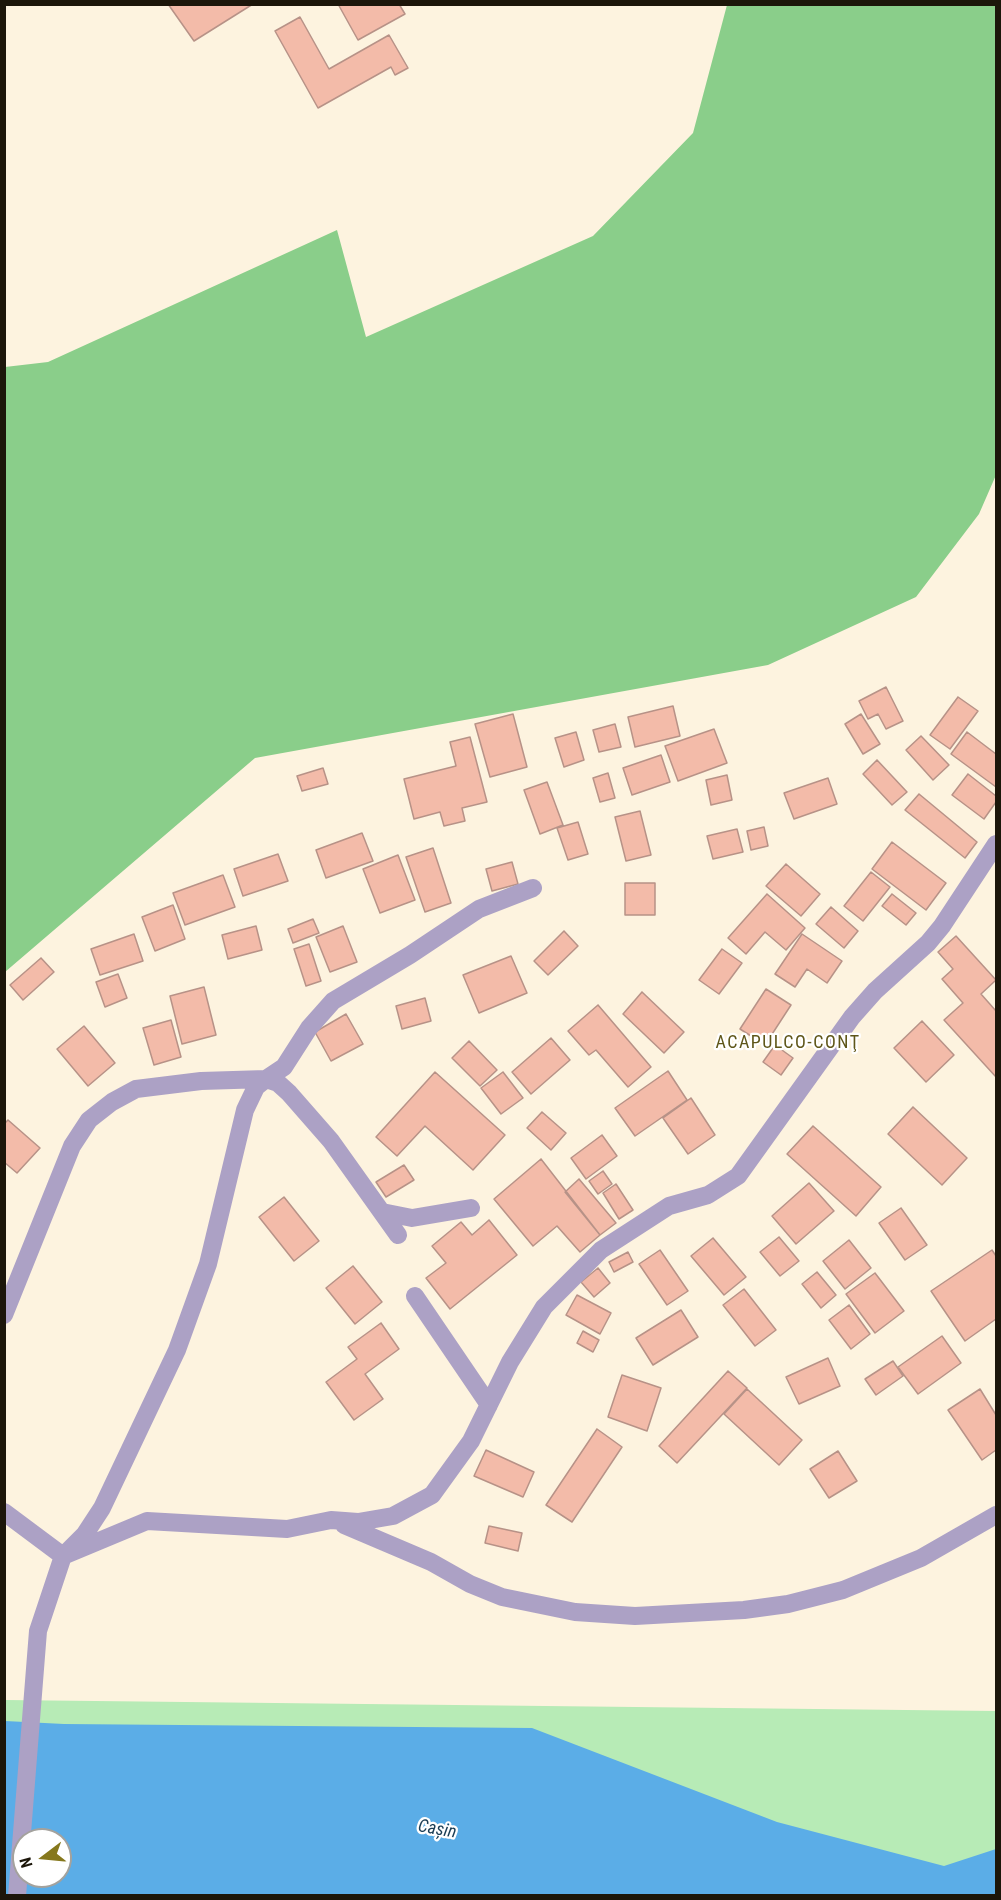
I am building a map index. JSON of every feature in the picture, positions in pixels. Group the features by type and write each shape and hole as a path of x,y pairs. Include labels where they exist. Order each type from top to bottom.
{"street":[{"path":"63,1556 147,1521 287,1529 331,1520 358,1522 393,1516 432,1495 471,1441 510,1362 544,1307 601,1250 669,1206 708,1195 738,1176 852,1017 875,991 928,943 942,926 996,844"},
{"path":"16,1896 38,1630 63,1556 85,1534 102,1508 177,1350 208,1264 245,1110 256,1087 284,1067 309,1028 333,1001 434,940 479,909 533,888"},
{"path":"4,1315 72,1146 89,1120 112,1102 136,1089 201,1081 266,1079 278,1083 332,1141 398,1235"},
{"path":"382,1212 412,1218 471,1208"},
{"path":"415,1296 489,1405"},
{"path":"4,1512 63,1556"},
{"path":"331,1520 431,1562 470,1584 502,1596 575,1612 635,1616 744,1610 788,1604 843,1590 921,1558 996,1515"}],"green space":[{"path":"727,5 996,5 996,475 979,514 916,597 768,665 255,758 5,972 5,367 48,362 337,230 366,337 593,236 693,133"},
{"path":"5,1700 996,1711 996,1895 5,1896"}],"water":[{"name":"Cașin","path":"5,1721 64,1724 532,1728 777,1822 944,1866 996,1849 996,1896 5,1896"}],"building":[{"path":"168,4 253,4 194,41"},
{"path":"338,4 399,4 405,14 358,40"},
{"path":"300,17 329,69 389,35 408,68 395,75 391,67 318,108 275,31"},
{"path":"886,687 903,721 886,729 878,714 868,719 859,701"},
{"path":"958,697 978,711 950,749 930,735"},
{"path":"673,706 680,736 635,747 628,717"},
{"path":"513,714 527,767 490,777 475,724"},
{"path":"861,714 880,744 863,754 845,724"},
{"path":"615,724 621,747 599,752 593,730"},
{"path":"714,729 727,763 678,781 665,746"},
{"path":"576,732 584,760 564,767 555,738"},
{"path":"967,732 996,754 996,787 951,754"},
{"path":"921,736 949,765 933,780 906,750"},
{"path":"470,737 487,802 462,808 465,821 444,826 440,812 414,819 404,779 456,766 450,742"},
{"path":"661,755 670,782 632,795 623,768"},
{"path":"877,760 907,792 892,805 863,774"},
{"path":"323,768 328,784 302,791 297,776"},
{"path":"608,773 615,798 600,802 593,778"},
{"path":"968,774 996,796 996,802 984,819 952,795"},
{"path":"727,775 732,800 711,805 706,780"},
{"path":"828,778 837,804 794,819 784,793"},
{"path":"547,782 563,825 540,834 524,790"},
{"path":"919,794 977,842 965,858 905,810"},
{"path":"640,811 651,855 626,861 615,817"},
{"path":"578,822 588,854 568,860 557,828"},
{"path":"764,827 768,846 751,850 747,831"},
{"path":"737,829 743,852 713,859 707,836"},
{"path":"362,833 373,861 326,878 316,850"},
{"path":"892,842 946,883 926,910 872,869"},
{"path":"433,848 451,903 425,912 406,857"},
{"path":"278,854 288,881 243,896 234,869"},
{"path":"398,855 415,900 380,913 363,869"},
{"path":"512,862 518,884 492,891 486,869"},
{"path":"786,864 820,894 801,916 766,886"},
{"path":"871,872 890,887 863,921 844,906"},
{"path":"223,875 235,907 185,925 173,893"},
{"path":"625,883 655,883 655,915 625,915"},
{"path":"767,894 805,928 786,950 765,932 746,954 728,938"},
{"path":"892,894 916,913 906,925 882,906"},
{"path":"173,905 185,939 155,951 142,917"},
{"path":"831,907 858,931 844,948 816,924"},
{"path":"313,919 319,933 293,943 288,929"},
{"path":"256,926 262,950 228,959 222,935"},
{"path":"343,926 357,962 330,972 316,937"},
{"path":"564,931 578,946 548,975 534,961"},
{"path":"134,934 143,961 100,975 91,949"},
{"path":"802,934 842,961 827,983 807,969 795,987 775,974"},
{"path":"956,936 996,980 981,994 996,1011 996,1077 944,1020 963,1003 942,979 953,969 938,952"},
{"path":"309,944 321,981 306,986 294,949"},
{"path":"722,949 742,963 719,994 699,980"},
{"path":"511,956 527,993 479,1013 463,975"},
{"path":"41,958 54,972 23,1000 10,985"},
{"path":"118,974 127,998 105,1007 96,982"},
{"path":"204,987 216,1035 182,1044 170,996"},
{"path":"766,989 791,1005 765,1045 740,1029"},
{"path":"642,992 684,1032 664,1053 623,1014"},
{"path":"425,998 431,1021 402,1029 396,1006"},
{"path":"598,1005 651,1067 628,1087 596,1050 589,1055 568,1031"},
{"path":"346,1014 363,1044 331,1061 315,1032"},
{"path":"171,1020 181,1057 154,1065 143,1028"},
{"path":"922,1021 954,1055 926,1082 894,1048"},
{"path":"84,1026 115,1063 88,1086 57,1049"},
{"path":"551,1038 570,1060 531,1094 512,1072"},
{"path":"469,1041 497,1070 480,1086 452,1058"},
{"path":"775,1045 793,1058 781,1075 763,1062"},
{"path":"668,1071 687,1100 635,1136 615,1108"},
{"path":"435,1072 505,1135 473,1170 425,1126 397,1156 376,1137"},
{"path":"503,1072 523,1098 501,1114 481,1088"},
{"path":"691,1098 715,1135 688,1154 663,1118"},
{"path":"913,1107 967,1158 942,1185 888,1134"},
{"path":"542,1112 566,1133 551,1150 527,1128"},
{"path":"8,1120 40,1148 17,1173 4,1162 4,1124"},
{"path":"813,1126 881,1187 856,1216 787,1154"},
{"path":"602,1135 617,1156 586,1179 571,1158"},
{"path":"541,1159 600,1235 580,1252 557,1226 533,1246 494,1199"},
{"path":"404,1165 414,1180 386,1197 376,1182"},
{"path":"603,1171 612,1184 598,1194 589,1181"},
{"path":"579,1179 616,1223 600,1235 565,1192"},
{"path":"809,1183 834,1211 796,1244 772,1216"},
{"path":"616,1184 633,1210 619,1219 603,1193"},
{"path":"284,1197 319,1241 294,1261 259,1217"},
{"path":"901,1208 927,1245 905,1260 879,1223"},
{"path":"489,1220 517,1255 450,1309 426,1278 446,1263 432,1246 461,1222 472,1235"},
{"path":"779,1237 799,1261 780,1276 760,1252"},
{"path":"713,1238 746,1277 724,1295 691,1256"},
{"path":"849,1240 871,1268 845,1289 823,1261"},
{"path":"660,1250 688,1291 667,1305 639,1264"},
{"path":"992,1250 996,1256 996,1319 965,1341 931,1291"},
{"path":"628,1252 633,1262 614,1272 609,1262"},
{"path":"353,1266 382,1302 355,1324 326,1288"},
{"path":"598,1268 610,1283 594,1297 581,1282"},
{"path":"817,1272 836,1295 821,1308 802,1284"},
{"path":"875,1273 904,1311 875,1333 846,1294"},
{"path":"744,1289 776,1330 755,1346 723,1305"},
{"path":"577,1295 611,1313 600,1334 566,1315"},
{"path":"849,1305 870,1334 851,1349 829,1320"},
{"path":"681,1310 698,1337 653,1365 636,1338"},
{"path":"381,1323 399,1349 365,1374 383,1399 354,1420 326,1382 357,1359 348,1347"},
{"path":"583,1331 599,1340 593,1352 577,1343"},
{"path":"942,1336 961,1363 918,1394 898,1367"},
{"path":"828,1358 840,1386 799,1404 786,1377"},
{"path":"893,1361 903,1376 876,1395 865,1379"},
{"path":"728,1371 747,1388 677,1463 659,1446"},
{"path":"622,1375 661,1388 647,1431 608,1417"},
{"path":"747,1389 802,1440 779,1465 724,1414"},
{"path":"980,1389 996,1415 996,1450 982,1460 948,1410"},
{"path":"597,1429 622,1447 572,1522 546,1505"},
{"path":"486,1450 534,1472 523,1497 474,1476"},
{"path":"838,1451 857,1481 829,1498 810,1469"},
{"path":"489,1526 522,1533 518,1551 485,1543"}],"district":[{"name":"ACAPULCO-CONŢ","path":"788,1043"}]}
